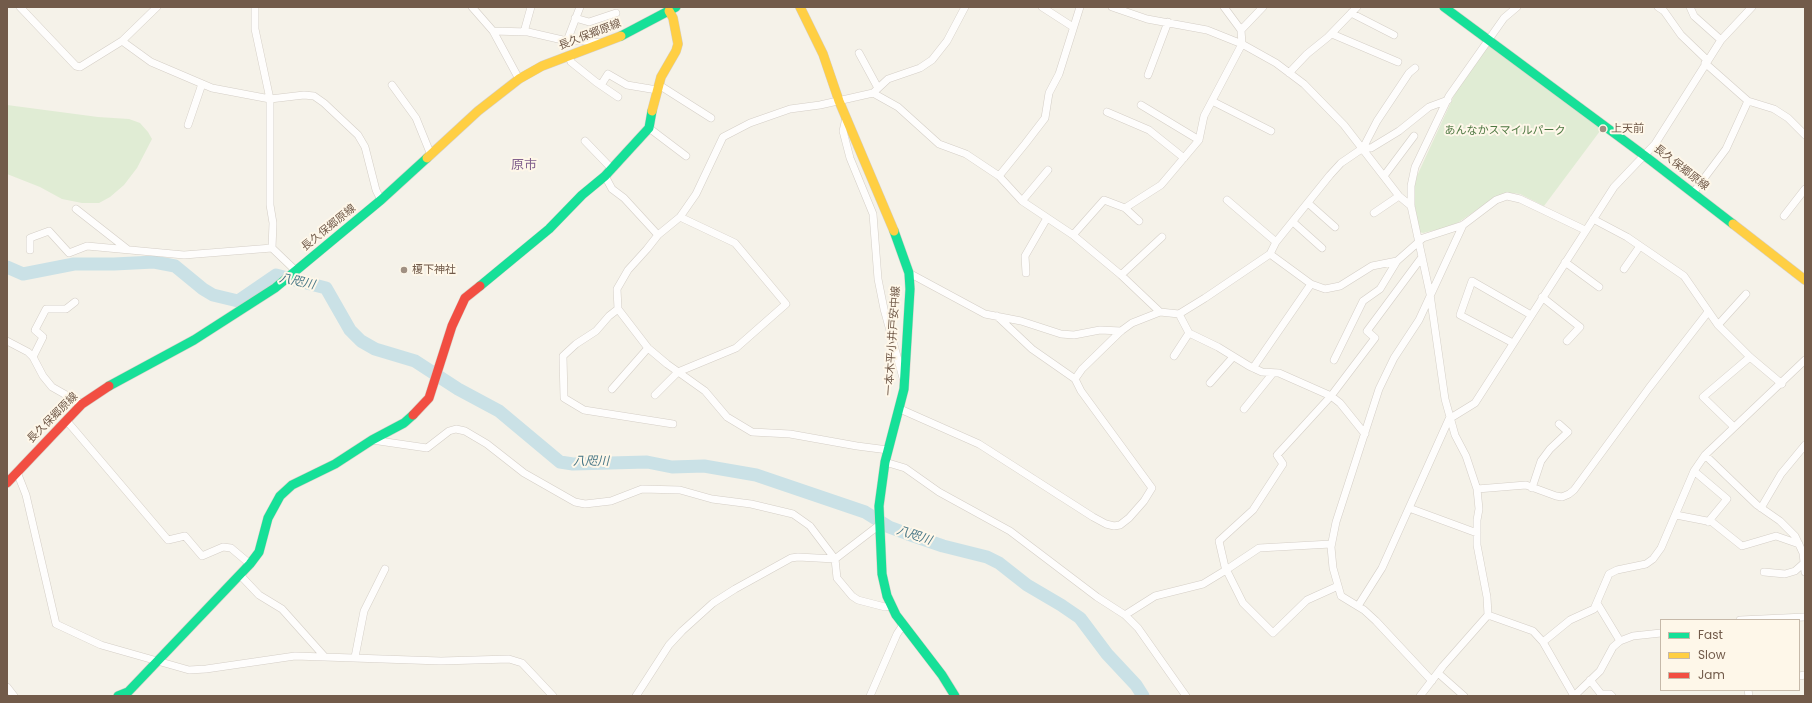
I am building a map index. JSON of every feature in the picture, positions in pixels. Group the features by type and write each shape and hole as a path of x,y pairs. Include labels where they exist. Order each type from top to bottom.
{"main road":[{"name":"一本木平小井戸安中線","path":"800,7 822,54 839,101 901,248 908,273 910,289 904,384 900,409 888,450 881,482 878,526 882,574 891,606 904,626 942,675 955,696"},
{"name":"長久保郷原線","path":"1444,7 1645,156 1805,280"},
{"name":"長久保郷原線","path":"7,483 82,404 99,392 194,340 242,311 276,288 381,200 478,111 518,80 542,66 631,32 672,9"},
{"path":"118,696 128,692 250,564 259,552 268,518 280,496 292,485 336,464 372,440 404,423 429,398 437,377 452,326 465,298 549,229 582,195 612,169 649,128 658,87 678,44 672,9"}],"street":[{"path":"20,7 76,66 80,67 92,61 122,41 157,7"},
{"path":"256,7 255,29 270,99 270,205 273,224 272,248"},
{"path":"472,7 493,31 518,80"},
{"path":"524,32 531,7"},
{"path":"567,41 580,7"},
{"path":"888,450 790,434 752,432 727,417 705,391 648,348 618,309 617,289 628,270 647,250 658,235 680,217 696,194 723,138 750,122 790,109 820,105 876,91 888,79 920,68 932,60 947,41 965,7"},
{"path":"1042,7 1074,27"},
{"path":"999,176 1026,144 1044,118 1049,93 1059,74 1080,7"},
{"path":"1112,7 1147,19 1207,30 1242,44 1269,59 1304,84 1334,115 1363,148 1399,196 1411,206"},
{"path":"1125,208 1160,184 1199,140 1204,116 1242,44 1241,30 1224,7"},
{"path":"1241,30 1263,7"},
{"path":"1289,73 1307,54 1332,34 1357,7"},
{"path":"1420,696 1488,615 1487,597 1476,545 1479,509 1477,489 1466,456 1455,435 1449,419 1430,294 1411,206 1411,186 1415,167 1448,100 1504,18 1517,7"},
{"path":"1658,7 1664,11 1681,35 1706,62 1748,102 1774,109 1788,118 1805,135"},
{"path":"1690,7 1694,16 1721,40"},
{"path":"1358,606 1382,568 1449,419 1475,402 1593,218 1614,188 1655,144 1721,40 1752,7"},
{"path":"576,18 589,22 616,13"},
{"path":"1351,13 1394,35"},
{"path":"1148,75 1168,22"},
{"path":"493,31 524,32 567,41 587,41 600,44"},
{"path":"1332,34 1398,62"},
{"path":"122,41 151,62 212,88 270,99 304,95 314,96 324,103 358,135 365,147 376,190 381,200"},
{"path":"859,53 876,91 898,107 940,144 966,154 999,176 1022,201 1073,235 1121,275 1160,312"},
{"path":"569,56 571,62 618,97"},
{"path":"1075,379 1082,369 1121,331 1132,323 1160,312 1179,314 1270,254 1276,242 1341,163 1363,148 1377,121 1409,73 1415,68"},
{"path":"601,85 608,74 627,85 658,87 712,118"},
{"path":"188,125 202,84"},
{"path":"392,85 416,118 431,155"},
{"path":"1363,148 1370,148 1399,131 1429,107 1448,100"},
{"path":"1212,101 1271,131"},
{"path":"1693,193 1726,150 1748,102"},
{"path":"1141,105 1199,140"},
{"path":"1107,112 1148,130 1184,158"},
{"path":"846,118 843,131 850,158 874,214 878,279 884,309 904,384"},
{"path":"649,128 686,156"},
{"path":"1384,176 1414,136"},
{"path":"585,141 612,169"},
{"path":"1022,201 1048,170"},
{"path":"605,176 612,189 624,198 658,235"},
{"path":"1784,216 1805,189"},
{"path":"1374,213 1399,196"},
{"path":"1334,360 1363,302 1380,289 1397,261 1423,238 1463,225 1496,200 1507,196 1520,199 1586,230"},
{"path":"1073,235 1104,200 1125,208 1139,221"},
{"path":"1227,200 1276,242"},
{"path":"1308,203 1335,227"},
{"path":"76,209 127,250"},
{"path":"655,395 678,372 736,348 786,304 735,243 680,217"},
{"path":"1026,273 1025,256 1048,218"},
{"path":"1593,218 1627,237 1684,276 1718,325 1750,357 1782,384"},
{"path":"1293,222 1322,248"},
{"path":"1432,681 1376,621 1358,606 1341,596 1333,568 1332,544 1336,522 1379,389 1394,358 1419,320 1463,225"},
{"path":"30,250 30,238 49,231 69,253 87,246 184,255 272,248 296,271"},
{"path":"1121,275 1162,237"},
{"path":"1624,269 1640,246"},
{"path":"1270,254 1311,284 1325,289 1340,286 1372,266 1397,261"},
{"path":"1338,586 1307,600 1273,633 1243,603 1226,570 1219,541 1253,510 1283,464 1277,455 1331,396 1375,338 1367,332 1422,257"},
{"path":"1565,262 1600,287"},
{"path":"908,273 985,314 1021,321 1074,335 1100,330 1121,331"},
{"path":"1513,343 1460,315 1472,281 1531,314"},
{"path":"1252,368 1311,284"},
{"path":"1718,325 1746,294"},
{"path":"1542,297 1580,327 1567,342"},
{"path":"34,357 43,337 35,330 46,309 66,309 75,302"},
{"path":"618,309 596,332 576,344 563,356 564,398 584,410 673,424"},
{"path":"1477,489 1526,486 1562,497 1574,490 1708,312"},
{"path":"1179,314 1189,333 1252,368 1262,372 1279,373 1331,396 1340,403 1365,434"},
{"path":"900,409 979,444 1106,524 1120,525 1129,518 1144,501 1152,488 1081,391 1075,379 1032,349 997,316"},
{"path":"1174,356 1189,333"},
{"path":"7,341 28,352 34,357 43,376 52,387 82,404"},
{"path":"612,389 648,348"},
{"path":"1210,383 1233,357"},
{"path":"1734,427 1703,397 1750,357"},
{"path":"1543,642 1570,620 1594,609 1609,574 1617,570 1646,564 1653,559 1661,548 1694,471 1705,455 1782,384 1805,360"},
{"path":"1244,409 1273,372"},
{"path":"66,420 168,540 185,536 202,556 223,547 231,548 250,564"},
{"path":"1532,488 1541,461 1550,449 1568,432 1559,424"},
{"path":"372,440 427,448 449,431 456,429 465,431 487,444 524,473 575,502 585,504 611,501 642,489 680,490 712,499 751,504 793,514 810,526 835,559 837,578 852,596 858,600 884,607 891,606"},
{"path":"1761,508 1781,474 1805,445"},
{"path":"1705,455 1761,508 1780,521 1795,536 1803,553 1805,572"},
{"path":"885,462 906,468 939,492 1010,532 1097,597 1125,615 1138,628 1186,696"},
{"path":"1694,471 1727,498 1708,522"},
{"path":"17,472 26,495 56,624 101,645 189,670 206,669 295,656 441,661 509,659 522,663 553,696"},
{"path":"1409,508 1477,533"},
{"path":"1676,515 1712,522 1742,546 1776,536 1799,544"},
{"path":"636,696 669,645 682,631 714,603 735,589 791,558 835,559 878,526"},
{"path":"1125,615 1155,596 1203,584 1259,548 1332,544"},
{"path":"1764,572 1785,574 1795,571 1804,562"},
{"path":"356,657 364,611 385,569"},
{"path":"240,575 259,595 282,609 324,656"},
{"path":"1597,603 1620,641"},
{"path":"1488,615 1533,631 1543,642 1574,696 1600,671 1613,647 1620,641 1633,636 1660,633"},
{"path":"1787,619 1805,617"},
{"path":"870,696 898,634 904,626"},
{"path":"1438,673 1464,696"},
{"path":"1590,680 1601,694 1610,694 1612,696"},
{"path":"7,687 14,696"}],"green space":[{"name":"あんなかスマイルパーク","path":"1490,44 1603,127 1544,206 1520,194 1512,193 1497,196 1459,222 1448,227 1423,233 1419,232 1413,193 1416,178 1458,87"},
{"path":"7,105 98,117 129,119 140,123 152,139 137,168 124,185 110,197 99,203 82,203 62,199 40,187 7,174"}],"waterway":[{"name":"八咫川","path":"7,267 23,274 74,264 154,262 175,266 203,289 213,295 238,301 276,275 326,288 350,330 361,341 375,349 415,361 458,389 499,411 560,462 573,464 647,462 672,467 704,466 756,475 865,512 889,527 908,534 943,546 987,557 999,563 1027,585 1080,618 1107,654 1136,685 1143,696"}],"traffic: fast":[{"path":"621,36 676,7"},
{"path":"1444,7 1645,156 1733,224"},
{"path":"480,286 549,229 582,195 605,176 649,128 652,111"},
{"path":"109,386 194,340 275,288 381,200 427,158"},
{"path":"894,231 909,273 910,289 904,389 885,462 879,506 882,574 887,596 896,615 942,675 955,696"},
{"path":"118,696 128,692 250,564 259,552 268,518 280,496 292,485 335,464 372,440 404,423 413,415"}],"traffic: slow":[{"path":"800,7 823,54 839,101 894,231"},
{"path":"652,111 661,77 676,51 678,44 673,18 669,11"},
{"path":"427,158 478,111 519,79 542,66 621,36"},
{"path":"1733,224 1805,280"}],"traffic: jam":[{"path":"413,415 429,398 452,326 465,298 480,286"},
{"path":"7,483 82,404 109,386"}],"place":[{"name":"上天前","path":"1603,129"},
{"name":"榎下神社","path":"404,270"}],"district":[{"name":"原市","path":"524,166"}]}
